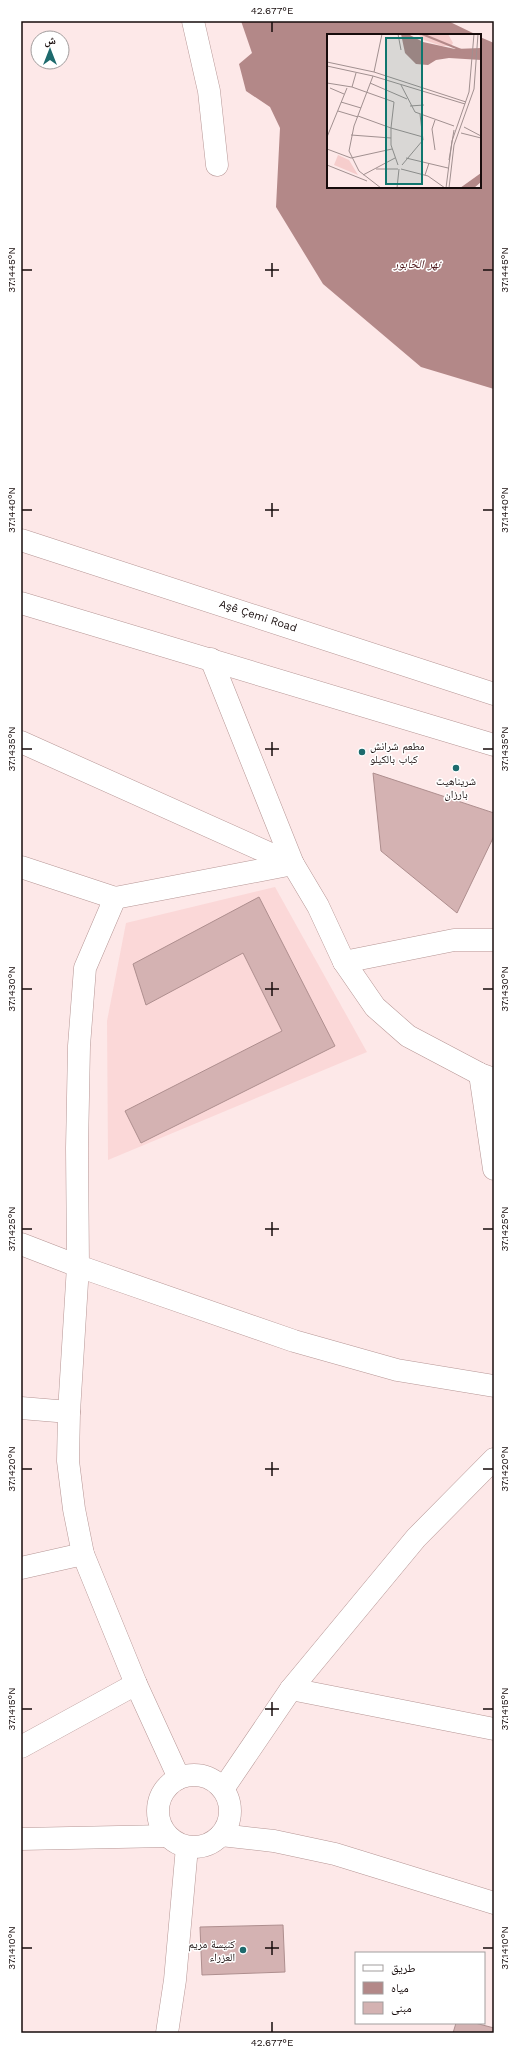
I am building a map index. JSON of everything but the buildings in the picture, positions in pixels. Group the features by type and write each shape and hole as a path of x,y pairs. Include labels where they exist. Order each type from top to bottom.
{"street":[{"path":"193,21 209,91 217,165"},
{"name":"Aşê Çemi Road","path":"21,540 494,694"},
{"path":"21,603 211,659 494,746"},
{"path":"211,659 294,864 318,906 344,962 375,1006 408,1036 487,1077 494,1169"},
{"path":"21,742 294,864"},
{"path":"21,867 115,898 294,864"},
{"path":"115,898 85,968 79,1054 77,1148 78,1266 69,1412 68,1461 74,1509 83,1554 136,1684 179,1778"},
{"path":"344,962 454,940 494,940"},
{"path":"21,1244 78,1266 294,1341 397,1370 494,1386"},
{"path":"21,1408 69,1412"},
{"path":"223,1789 291,1690 416,1538 494,1459"},
{"path":"21,1568 83,1554"},
{"path":"21,1747 136,1684"},
{"path":"291,1690 494,1729"},
{"path":"190,1775 202,1775 214,1780 223,1789 229,1800 230,1812 228,1825 221,1835 211,1843 199,1847 187,1847 176,1843 167,1836 161,1826 158,1815 158,1804 162,1793 169,1784 179,1778 190,1775"},
{"path":"221,1835 274,1841 335,1854 494,1903"},
{"path":"21,1839 167,1836"},
{"path":"167,2033 175,1980 187,1847"}],"shaded area":[{"path":"275,887 367,1052 108,1160 107,1021 126,923"}],"water":[{"name":"نهر الخابور","path":"241,21 448,21 475,34 327,34 327,188 481,188 481,37 494,43 494,389 421,367 323,284 276,207 280,128 270,107 246,91 239,64 252,53"}],"place":[{"name":"مطعم شرانش كباب بالكيلو","path":"362,752"},
{"name":"شريناهيت بارزان","path":"456,768"},
{"name":"كنيسة مريم العزراء","path":"243,1950"}]}
